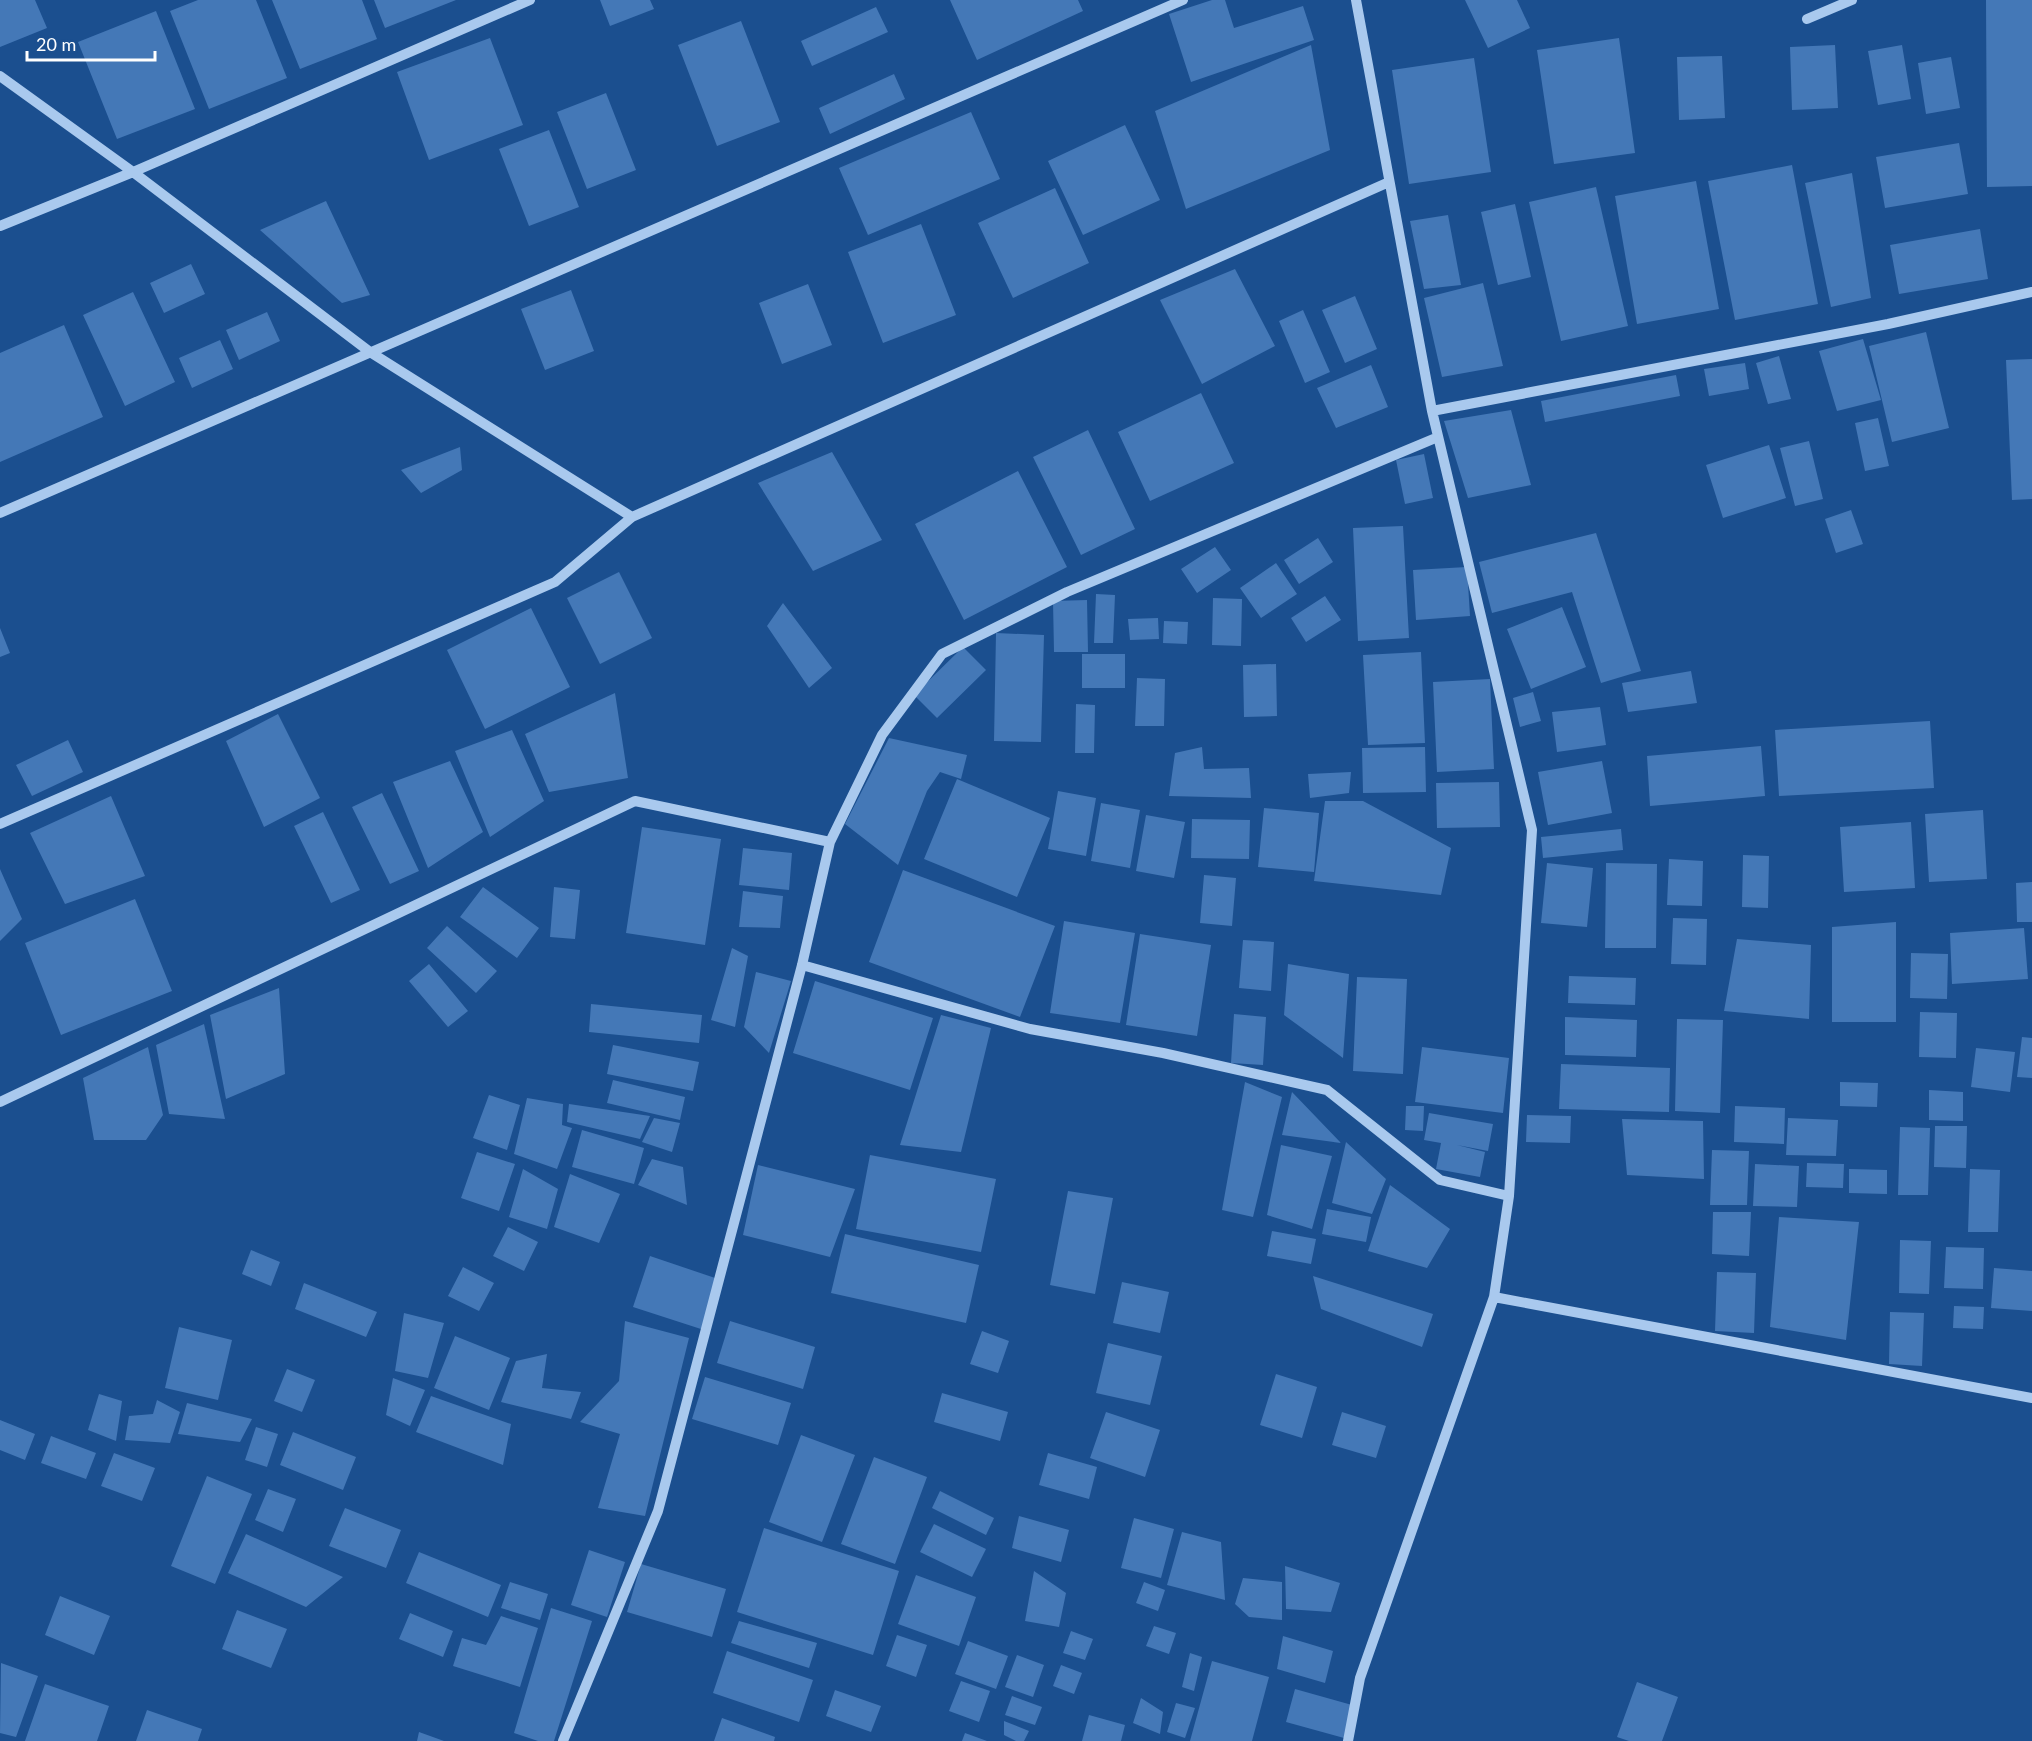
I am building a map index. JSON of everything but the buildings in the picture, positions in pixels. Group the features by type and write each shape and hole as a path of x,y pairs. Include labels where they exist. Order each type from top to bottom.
{"street":[{"path":"0,226 133,172 530,0"},
{"path":"0,513 1182,0"},
{"path":"1348,1741 1360,1678 1494,1297 1509,1196 1532,830 1432,411 1356,0"},
{"path":"1807,19 1852,0"},
{"path":"0,76 133,172 370,352 632,517"},
{"path":"0,824 555,582 632,517 1389,182"},
{"path":"1432,411 1888,324 2032,292"},
{"path":"563,1741 658,1510 802,965 830,842 882,735 942,654 1067,592 1438,437"},
{"path":"0,1102 635,801 830,842"},
{"path":"802,965 1030,1029 1163,1053 1327,1089 1440,1180 1509,1196"},
{"path":"1494,1297 2032,1398"}]}
